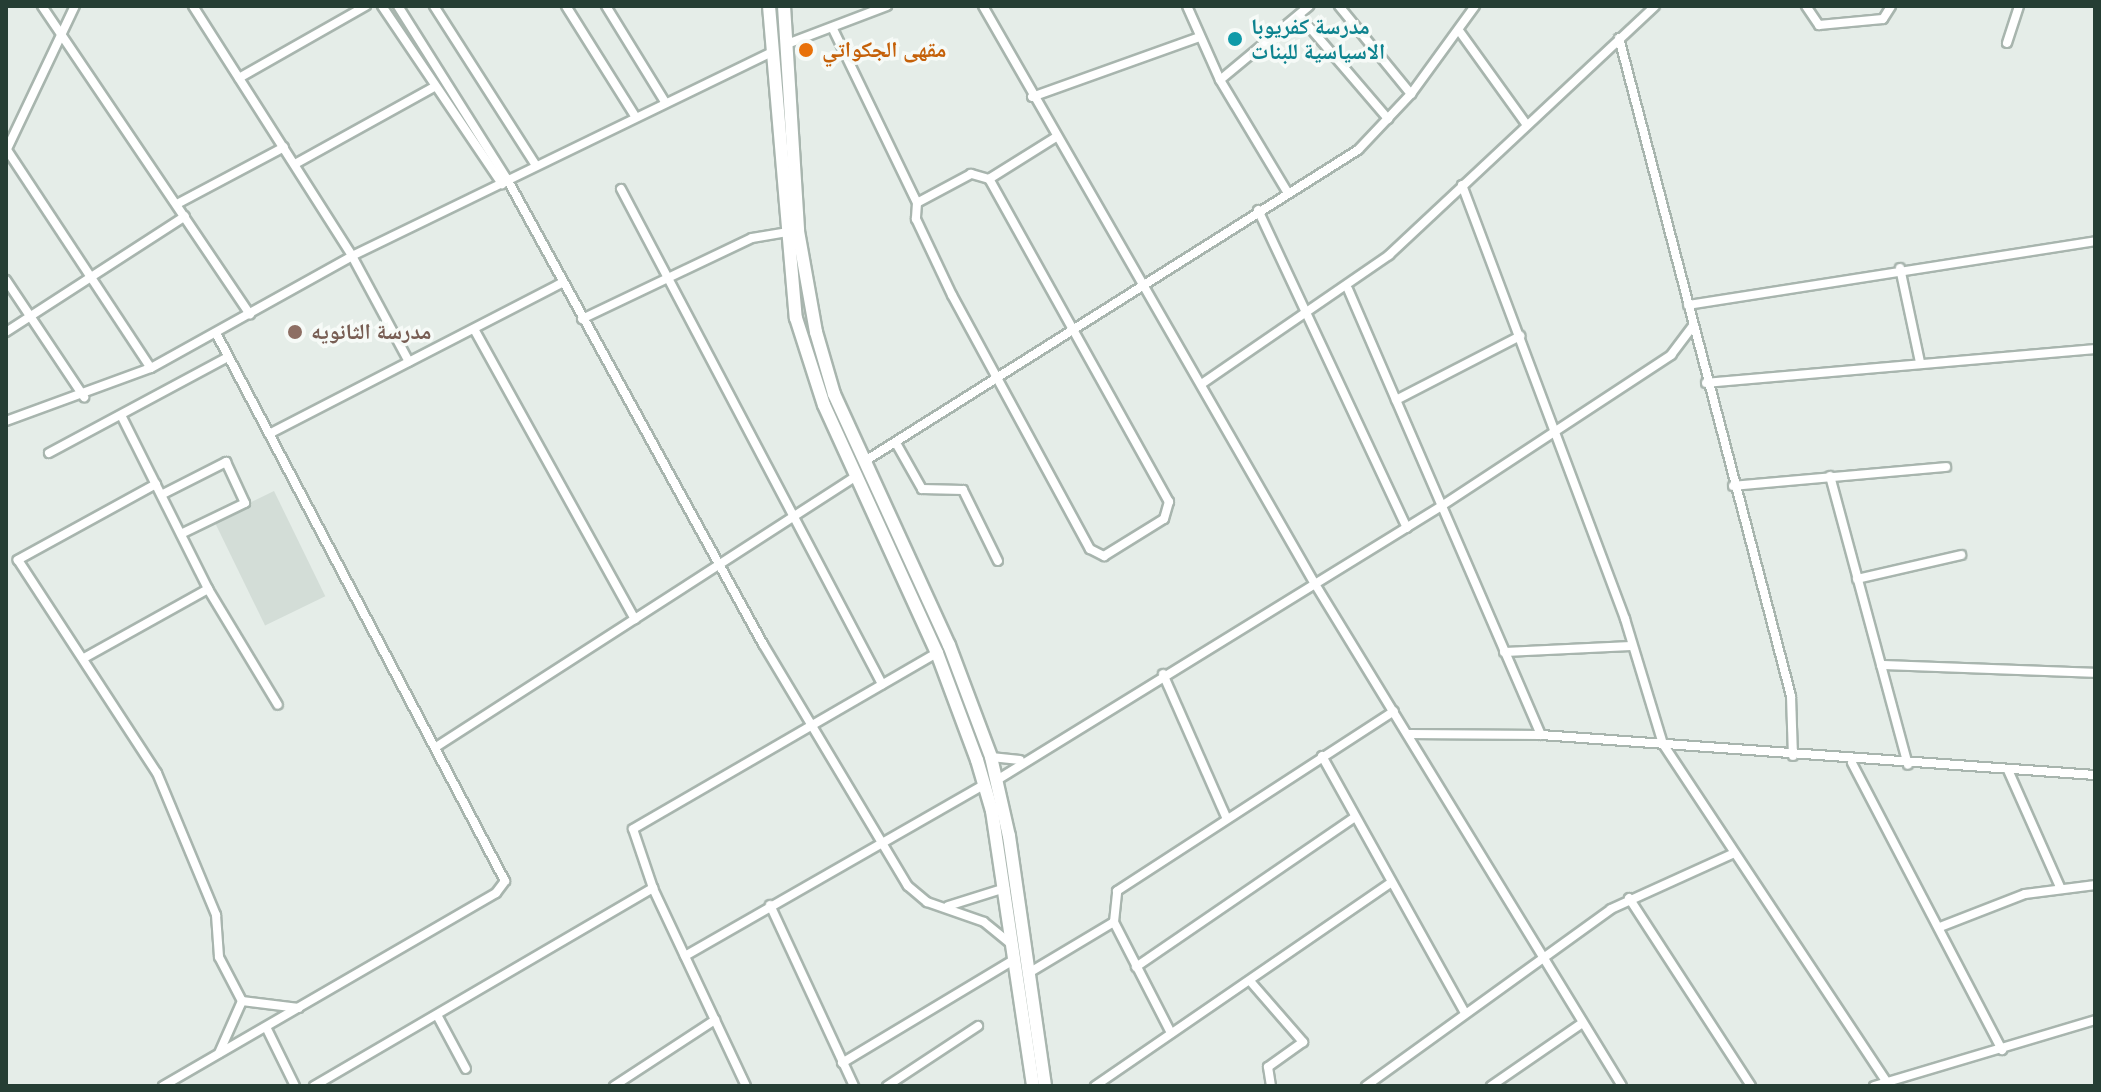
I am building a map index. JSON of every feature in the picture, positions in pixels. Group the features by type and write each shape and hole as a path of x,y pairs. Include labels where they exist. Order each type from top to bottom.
{"main road":[{"path":"769,6 784,232 808,361 855,477 937,653 990,782 1045,1086"},
{"path":"784,6 798,231 824,368 967,688 991,757 990,782 1033,1086"},
{"path":"954,695 967,688"}],"street":[{"path":"42,6 250,314"},
{"path":"75,6 6,151 151,368"},
{"path":"193,6 352,256 409,362"},
{"path":"239,78 366,6"},
{"path":"382,6 434,87 509,190 810,725 914,892 992,927 1014,954 842,1063"},
{"path":"398,6 503,181"},
{"path":"434,6 535,164"},
{"path":"566,6 635,116"},
{"path":"606,6 665,102"},
{"path":"787,44 887,6"},
{"path":"983,6 1032,97 1203,383 1315,584 1409,734 1581,1024 1622,1086"},
{"path":"1220,80 1309,6"},
{"path":"1339,6 1411,94"},
{"path":"865,461 1144,281 1339,164 1411,94 1460,32 1475,6"},
{"path":"1203,383 1348,289 1655,6"},
{"path":"1806,6 1819,25 1883,19 1891,6"},
{"path":"2007,43 2019,6"},
{"path":"1188,7 1220,80 1288,193"},
{"path":"1299,15 1388,119"},
{"path":"833,29 917,203 918,225 1094,553 1104,556 1164,519 1169,502 989,179 971,174 917,203"},
{"path":"1460,32 1526,124"},
{"path":"1032,97 1200,37"},
{"path":"1619,38 1706,383 1791,696 1793,756"},
{"path":"6,421 84,397 151,368 352,256 535,164 772,52"},
{"path":"295,164 434,87"},
{"path":"989,179 1056,137"},
{"path":"177,204 284,147"},
{"path":"1462,185 1556,429 1663,744 1732,854 1890,1083"},
{"path":"621,189 882,684"},
{"path":"1258,210 1310,315 1407,528"},
{"path":"6,332 185,216"},
{"path":"582,319 752,238 798,231"},
{"path":"1688,305 1900,268 2095,241"},
{"path":"1900,268 1920,362"},
{"path":"6,280 84,397"},
{"path":"269,434 562,283"},
{"path":"1348,289 1541,735"},
{"path":"685,956 990,782 1021,760 1407,528 1671,355 1693,326"},
{"path":"474,329 635,619"},
{"path":"163,1086 501,889 500,863 216,333"},
{"path":"1396,400 1520,336"},
{"path":"1706,383 2095,349"},
{"path":"49,453 122,417 228,357"},
{"path":"122,417 208,589 278,705"},
{"path":"896,443 922,489 963,490 998,561"},
{"path":"163,494 226,462 245,503 181,534"},
{"path":"1733,486 1946,467"},
{"path":"1830,476 1908,765"},
{"path":"436,747 855,477"},
{"path":"156,484 18,560 157,773 216,915 219,957 242,1001"},
{"path":"1857,579 1961,555"},
{"path":"84,658 208,589"},
{"path":"1504,652 1632,646"},
{"path":"746,1086 633,841 636,825 937,653"},
{"path":"1881,665 2095,673"},
{"path":"1163,674 1226,817"},
{"path":"1171,1033 1114,922 1112,902 1122,885 1394,711"},
{"path":"1409,734 1541,735 1852,763 2095,775"},
{"path":"1322,756 1465,1013"},
{"path":"991,757 1021,760"},
{"path":"1852,763 2002,1050"},
{"path":"2008,770 2061,889"},
{"path":"1136,967 1355,817"},
{"path":"1366,1086 1540,956 1629,898 1732,854"},
{"path":"1095,1086 1390,883"},
{"path":"1940,927 2018,896 2095,885"},
{"path":"314,1086 653,888"},
{"path":"946,906 1005,888"},
{"path":"1629,898 1751,1086"},
{"path":"770,905 854,1086"},
{"path":"1027,974 1114,922"},
{"path":"1250,981 1303,1042 1267,1069 1271,1086"},
{"path":"242,1001 299,1008"},
{"path":"219,1054 242,1001"},
{"path":"437,1015 466,1069"},
{"path":"614,1086 715,1020"},
{"path":"1874,1086 2095,1020"},
{"path":"1491,1086 1581,1024"},
{"path":"887,1086 978,1026"},
{"path":"266,1027 295,1086"}],"shaded area":[{"path":"274,491 325,596 265,626 214,520"}],"place":[{"name":"مدرسة كفريوبا الاسياسية للبنات","path":"1235,39"},
{"name":"مقهى الجكواتي","path":"806,50"},
{"name":"مدرسة الثانويه","path":"295,332"}]}
